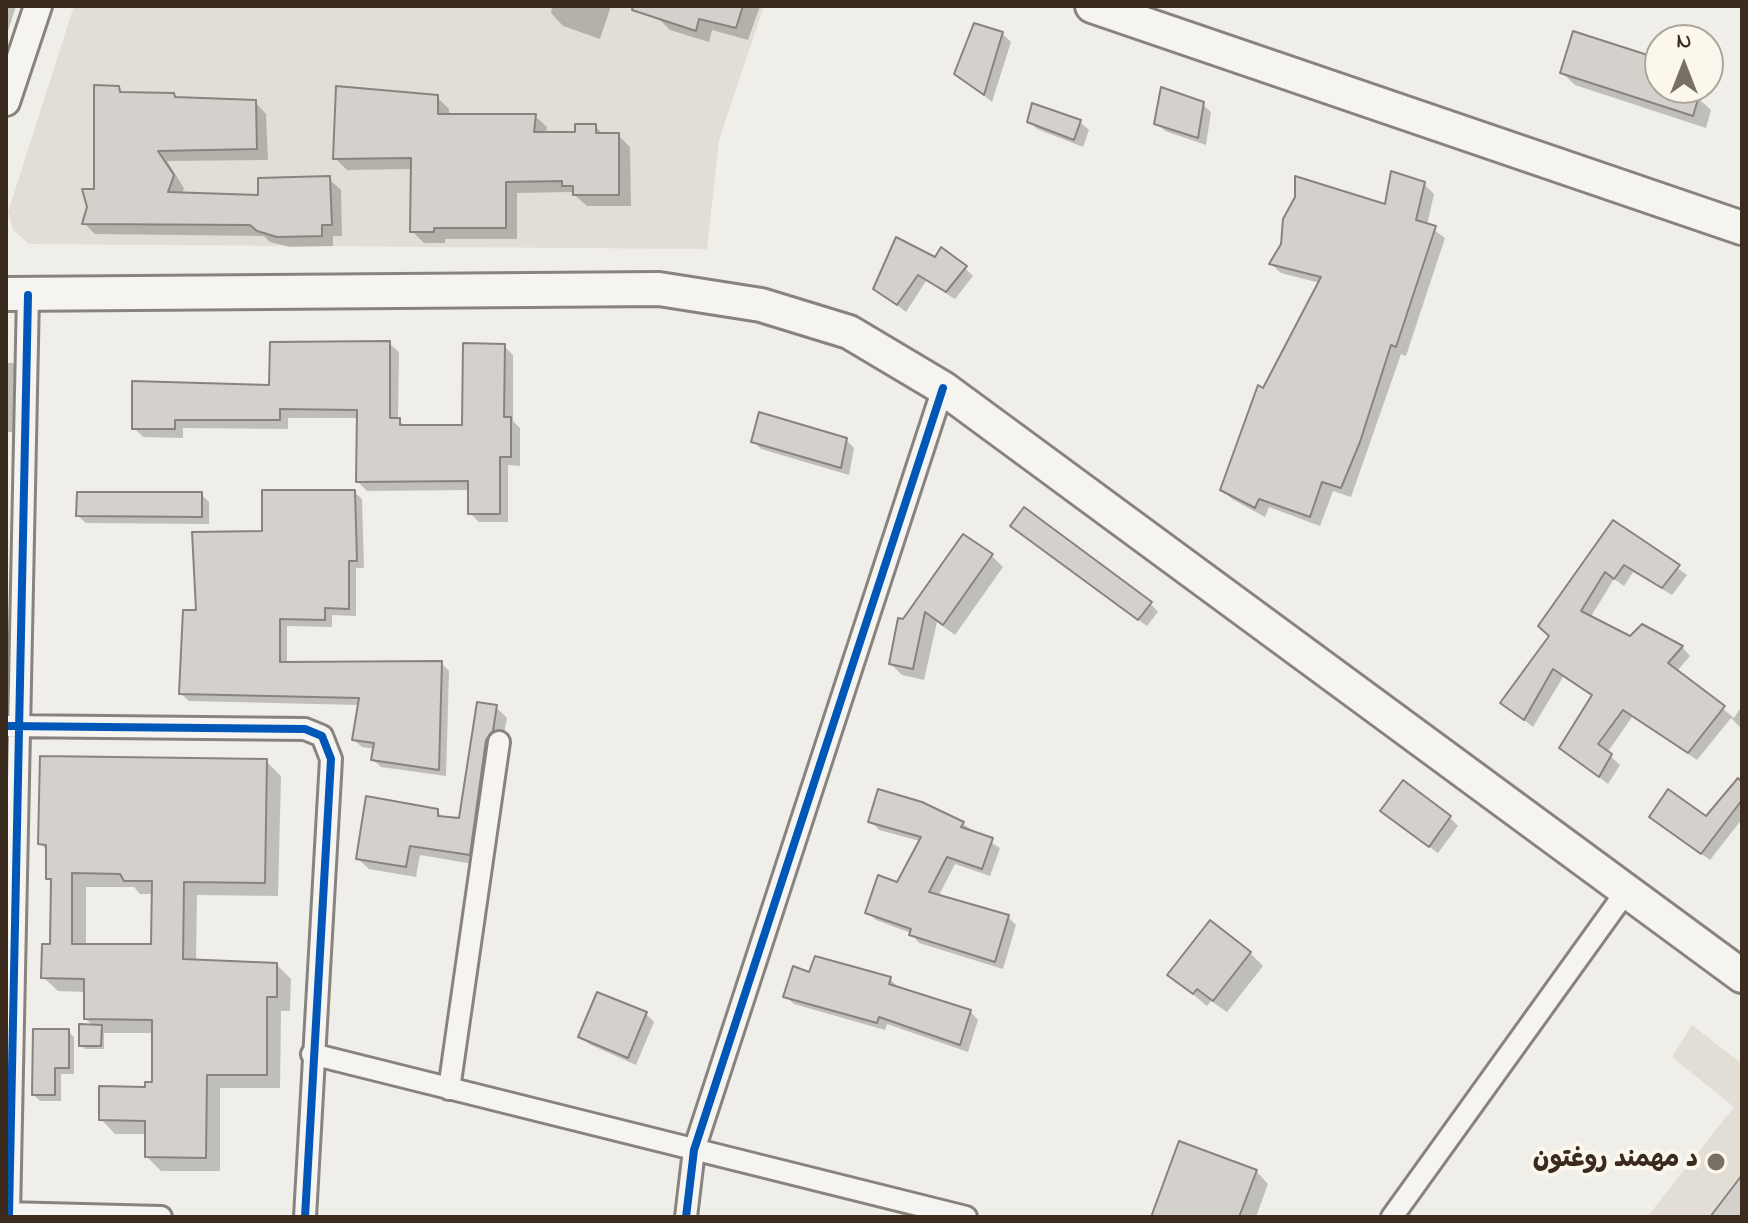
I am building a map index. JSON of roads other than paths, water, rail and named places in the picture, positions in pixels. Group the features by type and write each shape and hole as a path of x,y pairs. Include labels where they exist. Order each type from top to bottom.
{"main road":[{"path":"1092,6 1742,228"},
{"path":"17,294 659,289 761,305 849,332 943,388 1625,893 1742,976"}],"street":[{"path":"6,102 38,6"},
{"path":"17,294 8,1214 161,1217"},
{"path":"686,1217 694,1150 943,388"},
{"path":"12,726 305,729 322,736 331,759 305,1217"},
{"path":"449,1089 499,742"},
{"path":"1392,1217 1625,893"},
{"path":"312,1054 966,1217"}],"place":[{"name":"د مهمند روغتون","path":"1716,1162"}]}
